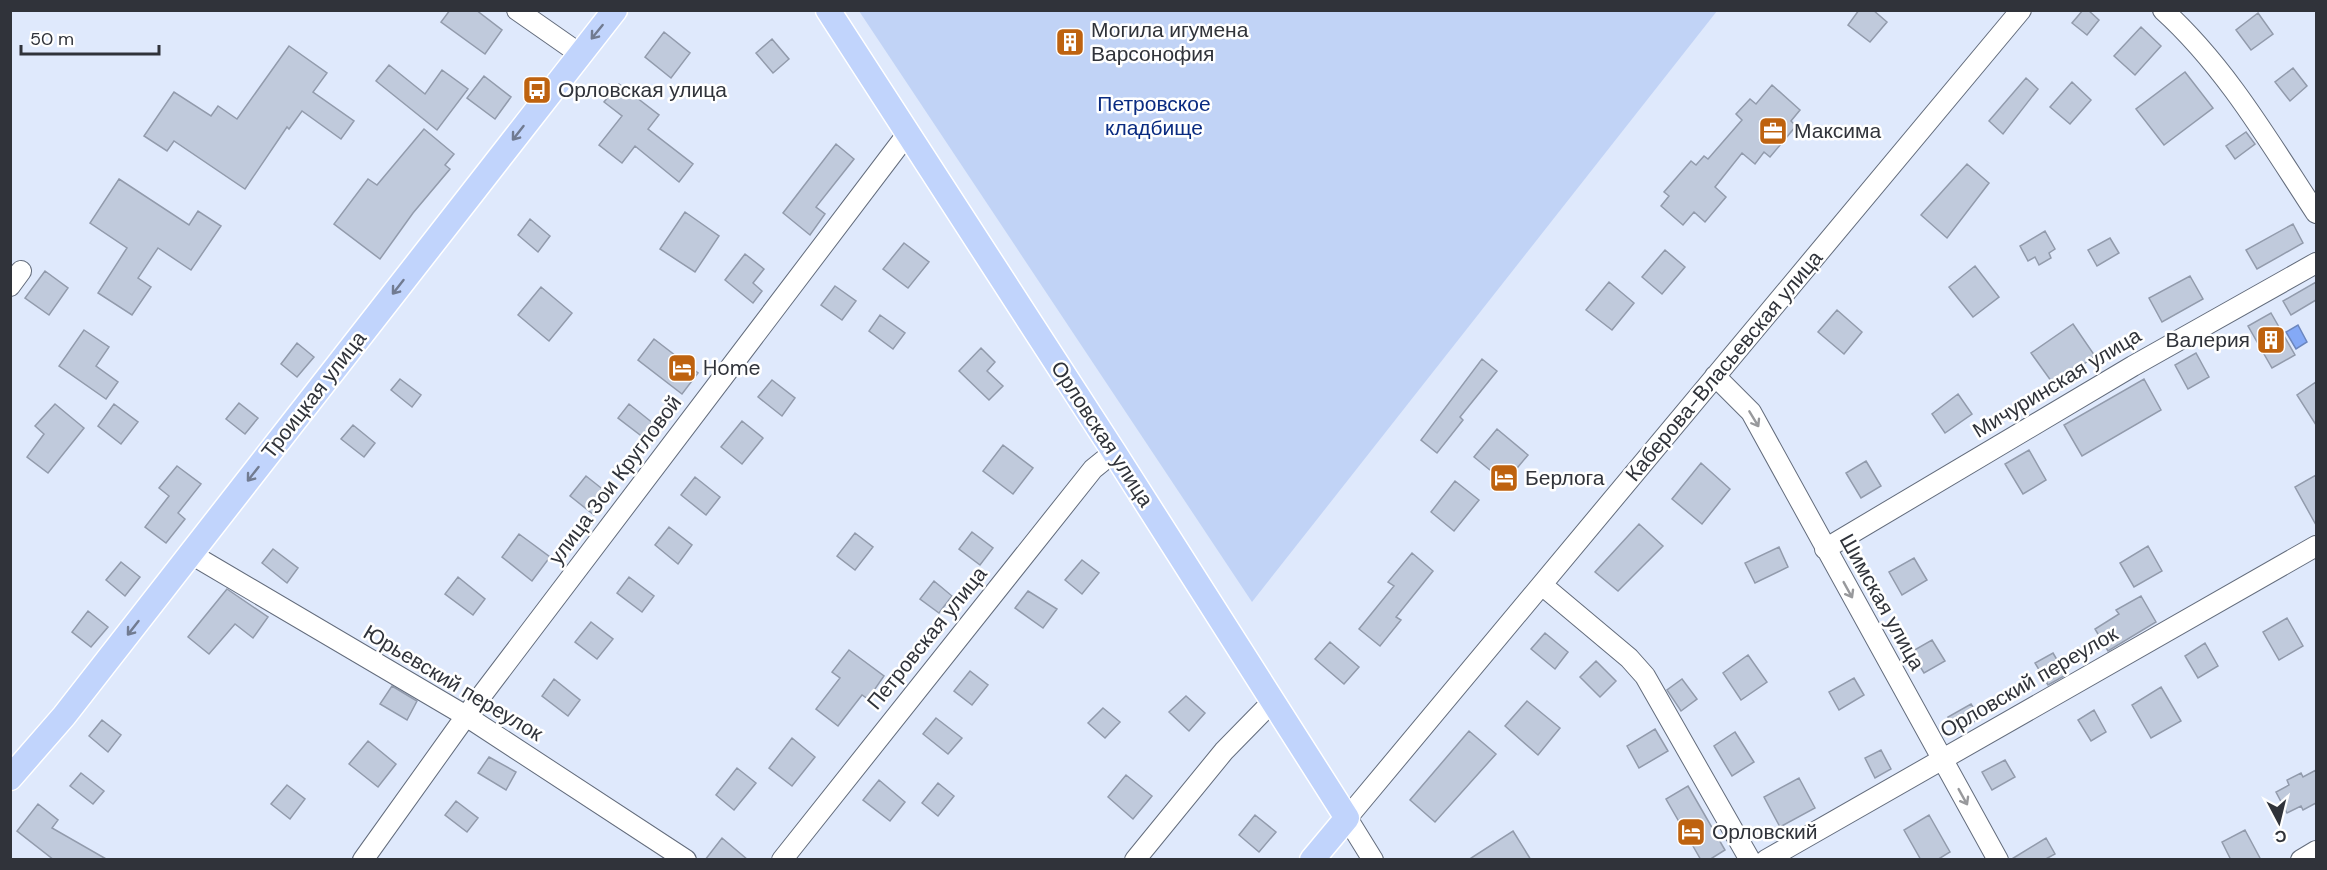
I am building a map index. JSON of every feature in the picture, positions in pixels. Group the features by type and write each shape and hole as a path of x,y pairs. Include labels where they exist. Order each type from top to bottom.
{"main road":[{"name":"Троицкая улица","path":"10,778 64,716 615,10"},
{"name":"Орловская улица","path":"828,10 1347,818"},
{"name":"Каберова-Власьевская улица","path":"1312,860 1347,818"}],"street":[{"path":"517,10 580,54"},
{"name":"Каберова-Власьевская улица","path":"1347,818 2021,10"},
{"path":"2163,10 2192,37 2260,129 2316,213"},
{"name":"улица Зои Кругловой","path":"363,860 466,716 908,133"},
{"name":"Мичуринская улица","path":"1825,549 2133,366 2316,263"},
{"name":"Шимская улица","path":"1715,376 1751,412 1998,860"},
{"name":"Петровская улица","path":"782,860 1093,469 1114,452"},
{"name":"Орловский переулок","path":"1766,860 2316,546"},
{"name":"Юрьевский переулок","path":"191,554 466,716 686,860"},
{"path":"1542,585 1629,658 1645,676 1750,860"},
{"path":"1135,860 1224,751 1273,701"},
{"name":"Орловская улица","path":"1347,818 1373,860"},
{"path":"2301,860 2316,851"}],"green space":[{"name":"Петровское кладбище","path":"859,11 1717,11 1252,602"}],"water":[{"path":"2298,325 2307,342 2296,349 2286,332"}],"building":[{"path":"450,10 476,10 502,30 485,54 441,22"},
{"path":"1859,10 1873,10 1887,22 1870,42 1848,25"},
{"path":"2083,10 2088,10 2099,20 2087,35 2072,23"},
{"path":"2258,13 2273,34 2251,50 2236,30"},
{"path":"2141,27 2161,46 2135,75 2114,56"},
{"path":"664,32 690,53 671,78 645,57"},
{"path":"772,39 789,59 773,73 756,53"},
{"path":"289,46 327,73 313,92 354,121 341,139 302,111 289,129 287,127 245,189 174,141 167,151 144,136 174,92 211,116 218,106 237,119"},
{"path":"389,65 425,94 442,70 468,89 437,130 376,81"},
{"path":"2293,68 2307,86 2290,101 2275,82"},
{"path":"2185,72 2213,108 2164,145 2136,109"},
{"path":"484,76 511,97 495,119 467,98"},
{"path":"2026,78 2038,89 2003,134 1989,121"},
{"path":"2072,82 2091,100 2070,124 2050,107"},
{"path":"619,84 659,115 648,129 693,164 679,182 635,146 622,163 599,145 622,116 604,102"},
{"path":"1772,85 1800,110 1791,121 1796,126 1770,157 1764,152 1755,164 1742,153 1715,187 1726,197 1705,222 1694,212 1683,225 1661,206 1669,196 1664,192 1691,161 1696,165 1704,156 1708,159 1742,120 1736,114 1750,99 1756,104"},
{"path":"424,129 454,154 445,165 450,169 413,213 380,259 334,224 368,179 377,185"},
{"path":"2246,132 2255,144 2235,159 2226,146"},
{"path":"836,144 854,159 816,207 825,214 810,235 783,213"},
{"path":"1967,164 1989,183 1947,238 1921,215"},
{"path":"119,179 189,225 198,211 221,226 191,270 158,248 138,278 151,287 132,315 98,293 127,248 90,223"},
{"path":"685,212 719,236 695,272 660,249"},
{"path":"530,219 550,236 538,252 518,235"},
{"path":"2293,224 2303,243 2257,269 2246,250"},
{"path":"2045,231 2055,249 2049,253 2051,258 2039,265 2035,257 2028,261 2020,246"},
{"path":"2110,238 2119,253 2097,266 2088,250"},
{"path":"904,243 929,262 908,288 883,269"},
{"path":"1665,250 1685,267 1662,294 1642,277"},
{"path":"745,254 764,269 753,283 762,291 753,303 725,280"},
{"path":"1975,266 1999,297 1973,317 1949,287"},
{"path":"45,271 68,288 49,315 25,298"},
{"path":"2190,276 2203,299 2162,322 2149,298"},
{"path":"1609,282 1634,303 1612,330 1586,310"},
{"path":"2316,282 2316,300 2291,315 2283,301"},
{"path":"835,286 856,301 842,320 821,305"},
{"path":"541,287 572,313 549,341 518,315"},
{"path":"1837,310 1862,332 1844,354 1818,332"},
{"name":"Валерия","path":"2271,313 2295,355 2272,368 2248,326"},
{"path":"880,315 905,333 893,349 869,331"},
{"path":"2073,324 2095,356 2054,385 2031,353"},
{"path":"84,330 109,347 96,366 118,382 106,399 59,366"},
{"path":"654,339 698,373 682,394 638,360"},
{"path":"297,343 314,357 297,377 281,364"},
{"path":"981,348 995,362 987,371 1003,386 989,400 959,371"},
{"path":"2196,353 2209,377 2188,389 2175,365"},
{"path":"1482,359 1497,371 1460,417 1463,420 1437,453 1421,440"},
{"path":"400,379 421,395 412,407 391,390"},
{"path":"2144,379 2161,410 2082,456 2064,425"},
{"path":"772,380 795,398 782,416 758,397"},
{"path":"2316,382 2316,425 2297,395"},
{"path":"1958,394 1972,414 1945,433 1932,414"},
{"path":"239,403 258,418 245,434 226,419"},
{"path":"55,404 84,428 48,473 27,457 44,434 35,426"},
{"path":"114,404 138,422 121,444 98,426"},
{"path":"629,404 659,428 648,441 618,418"},
{"path":"742,421 763,438 742,464 721,447"},
{"path":"353,425 375,443 364,457 341,439"},
{"path":"1497,429 1528,455 1508,479 1501,479 1474,457"},
{"path":"1003,445 1033,468 1013,494 983,471"},
{"path":"2029,450 2046,480 2023,494 2005,464"},
{"path":"1866,461 1881,486 1861,498 1846,473"},
{"path":"1701,463 1730,489 1702,524 1672,499"},
{"path":"177,466 201,484 178,513 185,519 166,543 145,527 169,496 159,488"},
{"path":"2316,475 2316,525 2295,487"},
{"path":"586,476 610,495 594,515 570,496"},
{"path":"695,477 720,497 706,515 681,495"},
{"path":"1455,481 1479,500 1454,531 1431,512"},
{"path":"1639,524 1663,546 1618,591 1595,572"},
{"path":"669,527 692,545 678,564 655,545"},
{"path":"972,532 993,548 980,565 959,549"},
{"path":"855,533 873,547 855,570 837,556"},
{"path":"519,534 550,557 532,581 502,557"},
{"path":"2148,546 2162,571 2134,587 2120,563"},
{"path":"1779,547 1788,567 1755,583 1745,563"},
{"path":"273,549 298,568 287,583 262,563"},
{"path":"1412,553 1433,571 1396,617 1401,620 1380,646 1359,629 1394,586 1388,582"},
{"path":"1914,558 1927,580 1902,595 1889,572"},
{"path":"1082,560 1099,573 1082,594 1065,580"},
{"path":"121,562 140,577 125,596 106,580"},
{"path":"458,577 485,599 473,615 445,594"},
{"path":"629,577 654,596 642,612 617,593"},
{"path":"934,581 952,596 939,613 920,599"},
{"path":"227,589 268,617 253,638 235,624 209,654 188,637"},
{"path":"1028,591 1057,609 1043,628 1015,608"},
{"path":"2141,596 2156,622 2108,651 2095,629 2119,614 2116,610"},
{"path":"88,611 108,627 91,647 72,632"},
{"path":"2287,618 2303,646 2279,660 2263,632"},
{"path":"591,622 613,639 597,659 575,642"},
{"path":"1545,633 1568,652 1555,669 1531,649"},
{"path":"1932,640 1945,661 1924,673 1911,652"},
{"path":"1330,642 1359,667 1344,684 1315,659"},
{"path":"2205,643 2218,666 2198,678 2185,656"},
{"path":"849,650 884,676 868,699 862,695 838,726 816,709 840,678 832,672"},
{"path":"2053,653 2066,675 2048,685 2035,663"},
{"path":"1748,655 1767,682 1741,700 1723,673"},
{"path":"1596,661 1616,681 1600,697 1580,677"},
{"path":"970,671 988,685 972,705 954,691"},
{"path":"1854,678 1864,695 1839,710 1829,692"},
{"path":"554,679 580,700 568,716 542,696"},
{"path":"1682,679 1697,699 1681,711 1667,690"},
{"path":"392,686 417,701 407,720 380,704"},
{"path":"2161,687 2181,721 2151,738 2132,705"},
{"path":"1186,696 1205,713 1189,731 1169,712"},
{"path":"1527,701 1560,728 1538,755 1505,726"},
{"path":"1971,704 1980,718 1957,732 1948,717"},
{"path":"1103,708 1120,722 1105,738 1088,723"},
{"path":"2094,710 2106,732 2091,741 2078,720"},
{"path":"936,718 962,738 948,754 923,734"},
{"path":"102,720 121,735 108,752 89,736"},
{"path":"1655,729 1668,751 1639,768 1627,746"},
{"path":"1469,731 1496,754 1435,822 1410,800"},
{"path":"1735,732 1754,762 1732,776 1714,746"},
{"path":"792,738 815,757 792,786 769,768"},
{"path":"368,741 396,764 378,787 349,764"},
{"path":"1881,750 1891,769 1875,778 1865,758"},
{"path":"489,757 516,772 506,790 478,773"},
{"path":"2005,760 2015,777 1992,790 1982,772"},
{"path":"737,768 756,783 734,810 716,795"},
{"path":"2316,770 2316,803 2303,810 2301,806 2287,813 2276,792 2289,785 2287,780 2301,773 2303,777"},
{"path":"81,773 104,791 93,804 70,786"},
{"path":"1126,775 1152,796 1133,819 1108,797"},
{"path":"1799,778 1815,808 1780,827 1764,797"},
{"path":"879,780 905,802 890,821 863,800"},
{"path":"938,783 954,796 938,816 922,803"},
{"path":"287,785 305,799 290,819 271,804"},
{"path":"1688,786 1725,850 1709,860 1701,860 1666,799"},
{"path":"456,801 478,818 467,832 445,815"},
{"path":"38,804 58,820 52,828 108,860 54,860 17,831"},
{"path":"1255,815 1276,832 1259,852 1239,835"},
{"path":"1929,815 1950,852 1937,860 1921,860 1904,830"},
{"path":"2245,830 2261,860 2231,860 2222,842"},
{"path":"1513,831 1531,860 1468,860"},
{"path":"722,838 748,860 705,860"},
{"path":"2046,838 2055,854 2044,860 2010,860"}],"place":[{"name":"Могила игумена Варсонофия","path":"1070,42"},
{"name":"Орловская улица","path":"537,90"},
{"name":"Максима","path":"1773,131"},
{"name":"Валерия","path":"2271,340"},
{"name":"Home","path":"682,368"},
{"name":"Берлога","path":"1504,478"},
{"name":"Орловский","path":"1691,832"}]}
